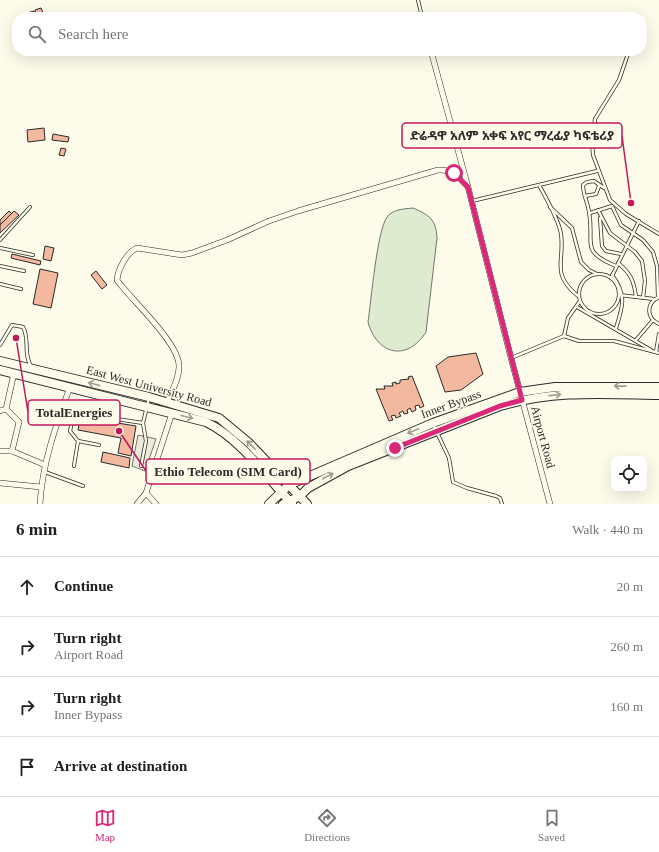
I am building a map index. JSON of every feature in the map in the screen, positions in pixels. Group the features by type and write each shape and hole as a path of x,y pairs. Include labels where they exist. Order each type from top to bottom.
{"main road":[{"name":"East West University Road","path":"0,361 149,397 211,414 231,426 307,504"},
{"name":"East West University Road","path":"0,370 206,422 226,434 281,492 288,503"},
{"name":"Inner Bypass","path":"269,504 289,485 435,427 500,406 521,396 555,387 659,387"},
{"name":"Inner Bypass","path":"521,396 582,392 659,395"},
{"name":"Inner Bypass","path":"288,503 300,496 308,488 348,466 435,427"}],"street":[{"name":"Airport Road","path":"432,56 472,201 511,358 550,504"},
{"path":"167,402 179,368 176,357 166,337 116,280 122,266 133,250 144,249 182,255 192,253 227,240 269,221 298,211 438,170 445,170 454,173 468,187"},
{"path":"6,409 14,373"},
{"path":"40,504 44,472 58,418 70,387"},
{"path":"0,411 6,409"},
{"path":"6,409 18,422 12,451"},
{"path":"137,504 146,493 172,413"},
{"path":"0,451 12,451 46,465"},
{"path":"0,483 41,487"},
{"path":"146,493 156,504"}],"lane":[{"path":"418,0 421,12"},
{"path":"619,296 654,299 658,297 657,266 653,252 643,240 617,221 613,205 604,188 593,155 592,140 595,119 619,80 627,56"},
{"path":"472,201 598,171"},
{"path":"604,188 599,186 594,181 587,182 583,185 584,196 590,213 592,252 602,261 616,266"},
{"path":"539,185 561,234 560,265 562,276 566,284 578,296 580,301 590,313 600,314 614,307 619,296 618,288 611,276"},
{"path":"584,196 596,194 599,186"},
{"path":"590,213 613,205"},
{"path":"613,205 659,234"},
{"path":"0,240 30,207"},
{"path":"549,207 572,228 581,262 589,270 597,274 611,276 620,286 623,296 622,311 616,328"},
{"path":"598,210 610,233 635,252 642,261 645,281 643,298"},
{"path":"600,215 602,246 606,251 622,254"},
{"path":"611,276 632,232 639,221"},
{"path":"0,248 33,254"},
{"path":"618,263 629,272 633,279 636,297"},
{"path":"0,266 24,271"},
{"path":"578,296 583,281 597,274"},
{"path":"0,284 21,289"},
{"path":"654,299 649,311 653,320 659,324"},
{"path":"564,336 568,318 580,301"},
{"path":"576,307 616,328 656,352"},
{"path":"636,340 653,320"},
{"path":"0,345 12,325 23,327 26,337 27,359 33,369 32,377"},
{"path":"656,352 659,335"},
{"path":"511,358 564,336 579,341 614,341 656,352"},
{"path":"141,466 146,441 143,423 149,397"},
{"path":"99,445 78,441 70,431 72,422 78,413 143,423"},
{"path":"435,427 449,458 452,482 496,496 500,498 502,504"},
{"path":"74,466 78,441"},
{"path":"44,472 83,486"}],"green space":[{"path":"413,208 431,218 435,226 437,238 426,332 418,342 410,348 402,351 393,351 385,348 378,342 372,333 368,322 377,251 383,225 389,214 402,209"},
{"path":"40,375 145,400 146,403 39,377"},
{"path":"155,404 174,406 207,418 227,428 234,433 282,483 279,485 226,431"}],"shaded area":[{"path":"138,435 156,439 145,471 132,466"}],"building":[{"path":"41,8 43,12 36,12 35,10"},
{"path":"44,128 45,140 28,142 27,130"},
{"path":"53,134 69,137 68,142 52,140"},
{"path":"61,148 66,149 64,156 59,155"},
{"path":"9,211 12,214 0,225 0,220"},
{"path":"14,211 19,215 0,233 0,225"},
{"path":"45,246 54,248 51,261 43,259"},
{"path":"12,254 41,261 40,265 11,258"},
{"path":"40,269 58,273 51,308 33,304"},
{"path":"96,271 107,285 102,289 91,275"},
{"path":"476,353 483,374 461,390 445,392 436,366 448,357"},
{"path":"412,376 424,406 420,408 419,405 415,406 416,410 412,412 410,408 407,410 408,413 404,414 403,411 399,413 401,416 396,418 395,415 391,416 393,420 389,421 376,389 385,389 384,386 393,386 392,383 400,383 400,380 409,379 408,377"},
{"path":"80,417 136,426 131,456 118,453 121,438 78,430"},
{"path":"103,452 130,458 129,468 101,462"}],"place":[{"name":"ድሬዳዋ አለም አቀፍ አየር ማረፊያ ካፍቴሪያ","path":"631,203"},
{"name":"TotalEnergies","path":"16,338"},
{"name":"Ethio Telecom (SIM Card)","path":"119,431"}],"route":[{"path":"395,448 500,406 522,400 468,187 454,173"}]}
